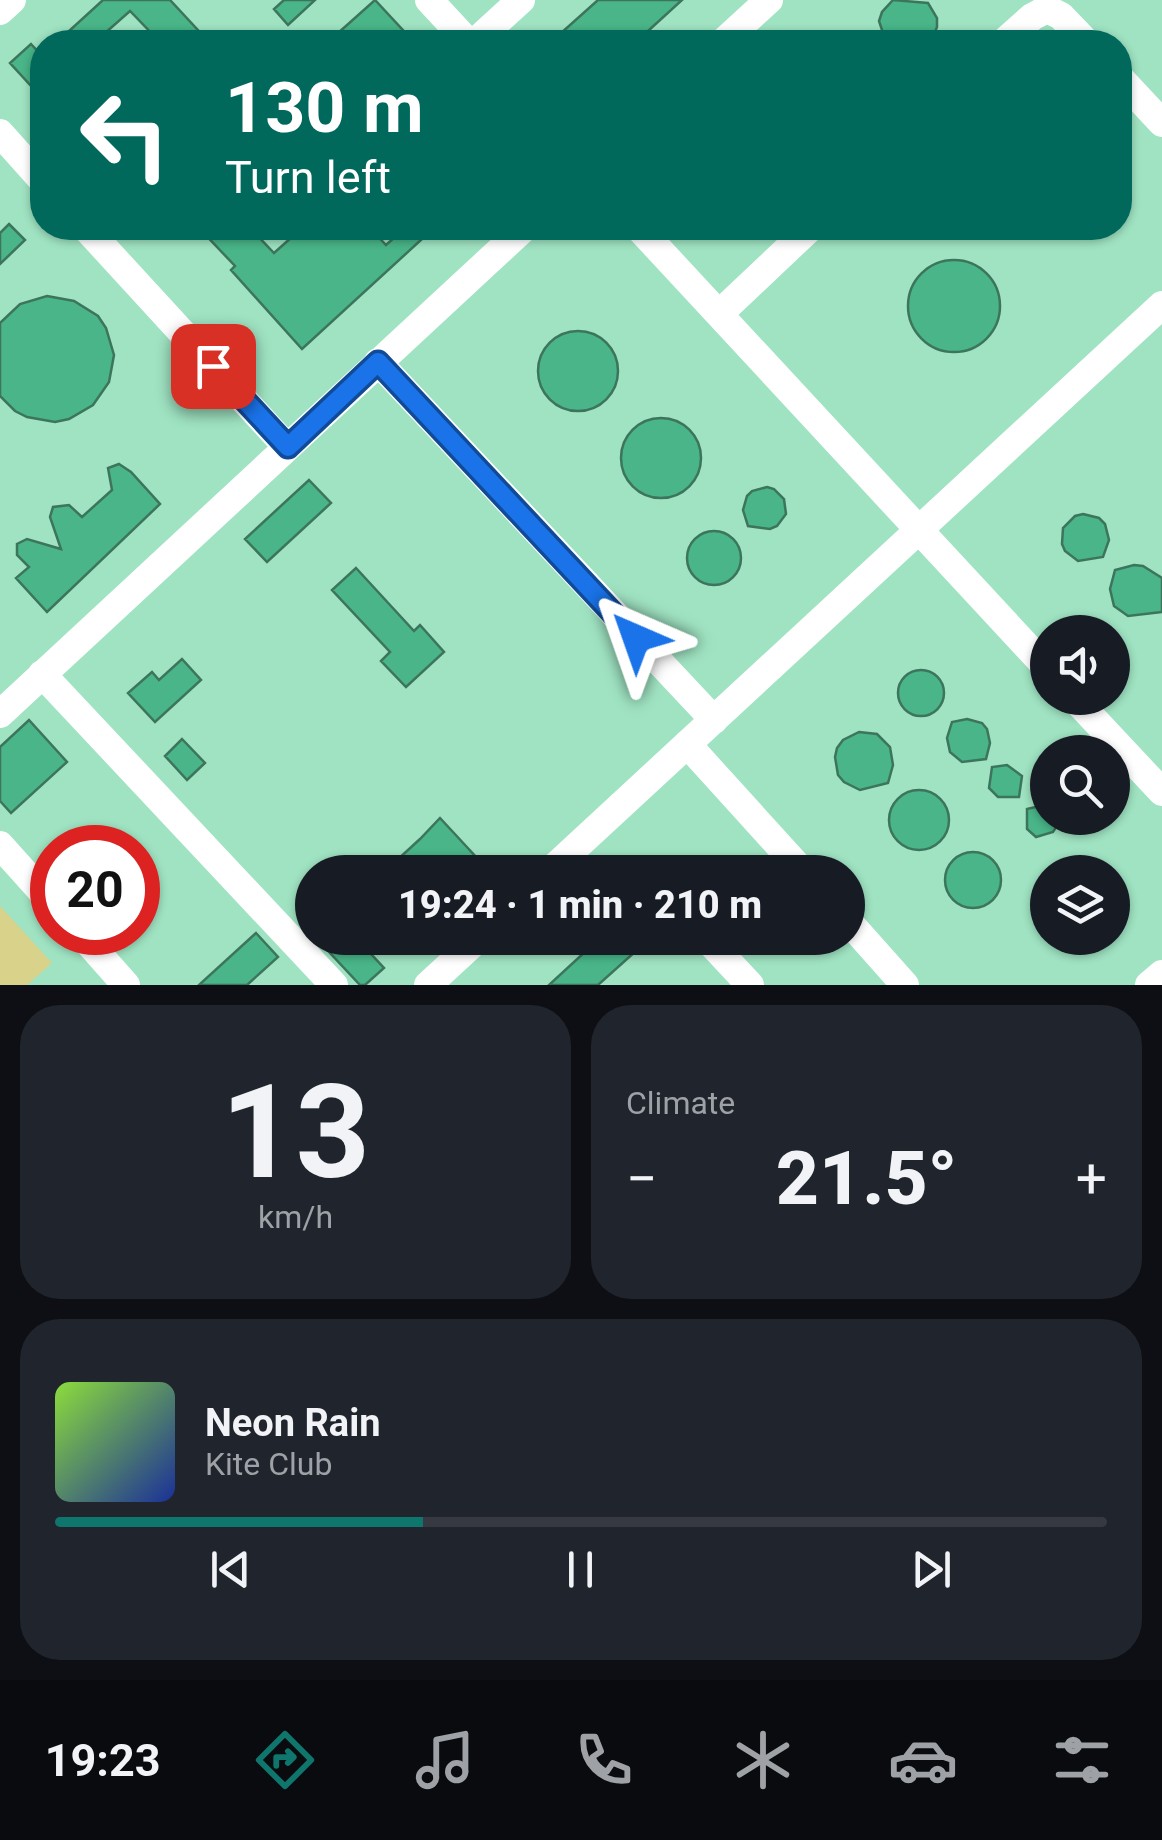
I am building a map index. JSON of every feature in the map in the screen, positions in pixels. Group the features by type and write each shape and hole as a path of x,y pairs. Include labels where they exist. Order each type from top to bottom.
{"lane":[{"path":"0,12 12,0"},
{"path":"430,0 460,30"},
{"path":"486,30 522,0"},
{"path":"736,30 769,0"},
{"path":"1017,30 1047,9 1074,30"},
{"path":"1132,91 1162,123"},
{"path":"0,133 30,167"},
{"path":"97,240 288,447"},
{"path":"0,714 511,240"},
{"path":"649,240 1030,650"},
{"path":"719,314 797,240"},
{"path":"575,855 687,744 1162,305"},
{"path":"378,362 714,720"},
{"path":"42,674 334,985"},
{"path":"1090,715 1162,792"},
{"path":"687,744 788,855"},
{"path":"0,844 30,878"},
{"path":"865,940 906,985"},
{"path":"99,955 126,985"},
{"path":"432,984 462,955"},
{"path":"722,955 750,985"},
{"path":"1149,985 1162,974"}],"shaded area":[{"path":"0,0 1162,0 1162,985 0,985"},
{"path":"0,906 30,939 30,955 45,955 52,963 27,985 0,985"}],"building":[{"path":"103,0 170,0 198,30 148,30 130,11 109,30 70,30"},
{"path":"284,0 315,0 288,25 274,9"},
{"path":"375,0 403,30 341,30"},
{"path":"598,0 682,0 649,30 564,30"},
{"path":"893,0 928,3 937,18 937,27 882,30 882,12"},
{"path":"30,45 30,85 10,63"},
{"path":"9,224 25,240 0,264 0,233"},
{"path":"210,240 262,240 274,253 289,240 381,240 386,245 392,240 421,240 302,349 231,270 235,266"},
{"path":"954,260 971,264 986,274 996,289 1000,306 996,323 986,338 971,348 954,352 937,348 922,338 912,323 908,306 912,289 922,274 937,264"},
{"path":"47,296 74,301 98,316 114,355 109,382 93,405 55,422 27,417 0,396 0,323 20,304"},
{"path":"570,331 586,331 607,342 618,371 607,400 586,411 570,411 556,405 544,393 538,379 538,363 544,349 556,337"},
{"path":"661,418 676,421 689,430 698,443 698,473 689,486 676,495 661,498 646,495 633,486 624,473 621,458 624,443 633,430 646,421"},
{"path":"119,464 160,504 47,612 16,578 29,567 17,555 17,544 27,539 61,549 50,517 53,507 69,505 82,517 112,490 108,468"},
{"path":"309,480 331,503 267,562 245,539"},
{"path":"767,487 784,499 786,514 770,529 748,526 743,510 747,496"},
{"path":"1083,514 1105,524 1109,540 1103,557 1078,561 1065,551 1063,528"},
{"path":"714,531 733,539 741,558 733,577 714,585 695,577 687,558 695,539"},
{"path":"1143,566 1162,578 1162,612 1130,616 1114,606 1110,589 1115,570"},
{"path":"356,568 414,631 420,625 444,652 406,687 381,661 390,652 332,590"},
{"path":"182,659 201,680 155,722 128,693 152,672 159,680"},
{"path":"921,670 937,677 944,693 937,709 921,716 905,709 898,693 905,677"},
{"path":"967,719 982,723 987,729 990,743 986,759 962,762 950,752 947,738 952,722"},
{"path":"29,720 67,762 11,813 0,801 0,747"},
{"path":"859,732 877,734 890,747 893,765 888,783 860,790 838,775 837,748"},
{"path":"182,739 205,763 187,780 165,756"},
{"path":"1007,765 1022,776 1019,797 998,797 989,788 992,767"},
{"path":"919,790 940,799 949,820 940,841 919,850 898,841 889,820 898,799"},
{"path":"1030,808 1030,832 1027,829"},
{"path":"440,818 474,855 403,855"},
{"path":"973,852 993,860 1001,880 993,900 973,908 953,900 945,880 953,860"},
{"path":"256,933 278,957 247,985 199,985"},
{"path":"332,955 372,955 384,968 360,985"},
{"path":"582,955 632,955 598,985 549,985"}],"route":[{"path":"213,366 288,447 378,362 636,638"}]}
